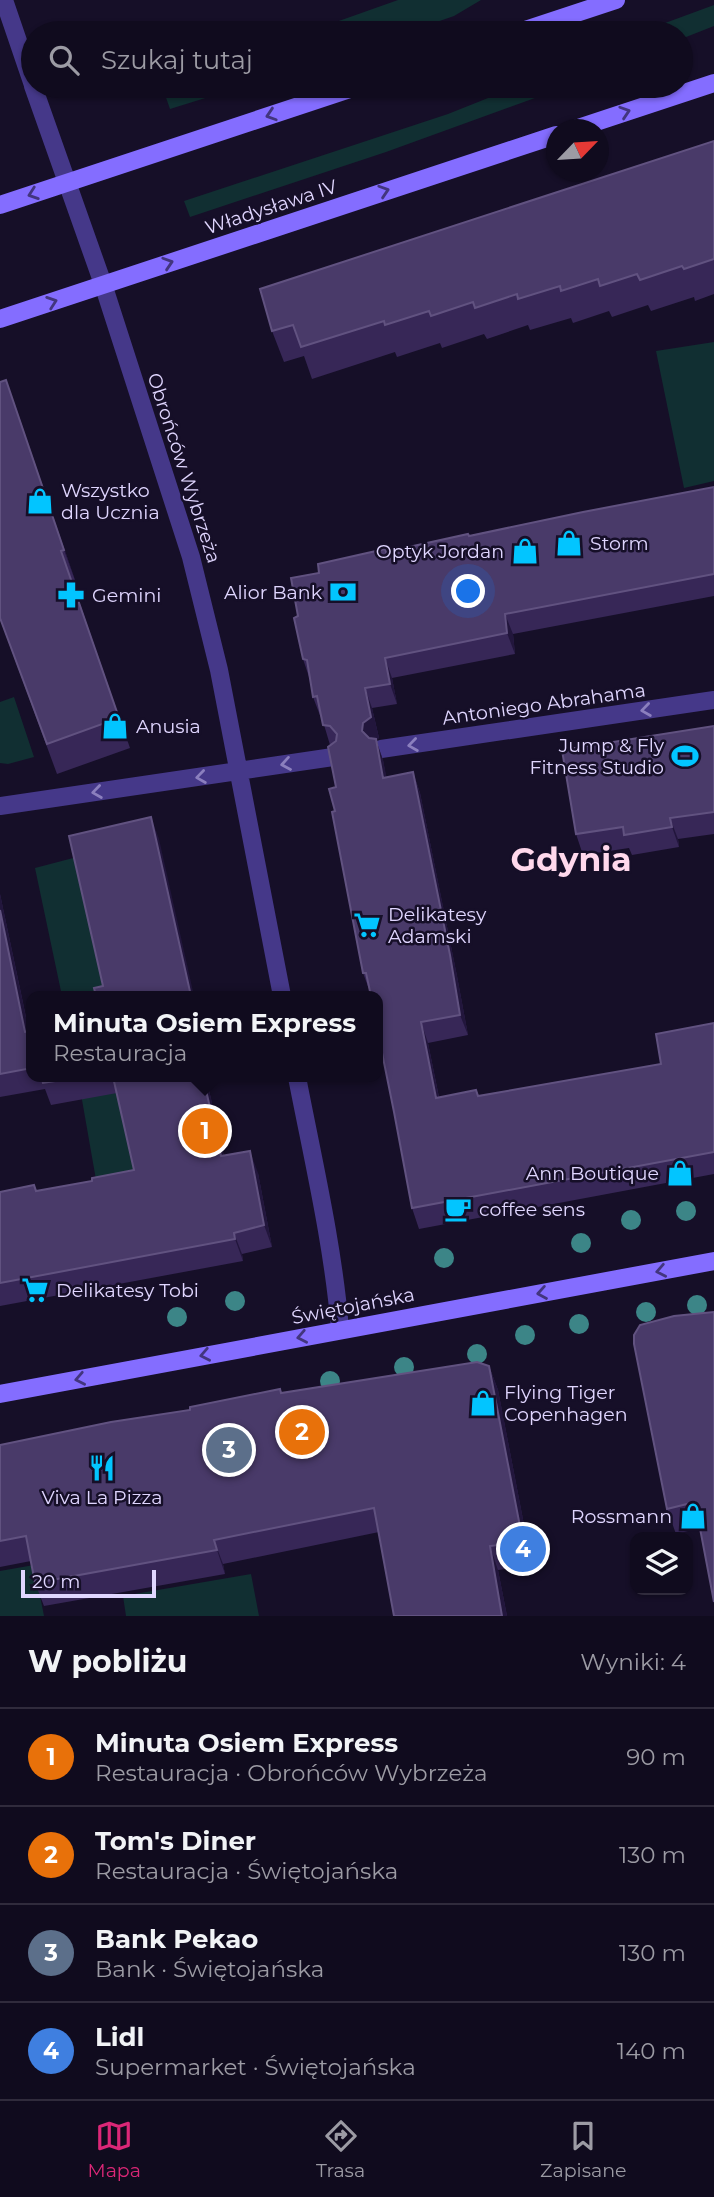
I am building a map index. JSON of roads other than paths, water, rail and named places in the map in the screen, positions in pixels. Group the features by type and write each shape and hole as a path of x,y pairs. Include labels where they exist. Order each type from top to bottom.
{"main road":[{"path":"552,21 616,0"},
{"path":"693,90 714,83"},
{"path":"0,205 323,98"},
{"path":"605,119 669,98"},
{"name":"Władysława IV","path":"0,319 546,138"},
{"name":"Świętojańska","path":"0,1394 714,1261"}],"street":[{"name":"Obrońców Wybrzeża","path":"5,0 21,49"},
{"name":"Obrońców Wybrzeża","path":"37,98 103,284 191,557 219,670 281,991"},
{"name":"Antoniego Abrahama","path":"381,749 714,700"},
{"path":"0,806 333,757"},
{"path":"298,1082 329,1242 341,1329"}],"place":[{"name":"Wszystko dla Ucznia","path":"40,501"},
{"name":"Storm","path":"569,543"},
{"name":"Optyk Jordan","path":"525,551"},
{"name":"Alior Bank","path":"343,592"},
{"name":"Gemini","path":"71,595"},
{"name":"Anusia","path":"115,726"},
{"name":"Jump & Fly Fitness Studio","path":"685,756"},
{"name":"Delikatesy Adamski","path":"367,925"},
{"name":"Minuta Osiem Express","path":"205,1131"},
{"name":"Ann Boutique","path":"680,1173"},
{"name":"coffee sens","path":"458,1209"},
{"name":"Delikatesy Tobi","path":"35,1290"},
{"name":"Flying Tiger Copenhagen","path":"483,1403"},
{"name":"Tom's Diner","path":"302,1432"},
{"name":"Bank Pekao","path":"229,1450"},
{"name":"Viva La Pizza","path":"102,1468"},
{"name":"Rossmann","path":"693,1516"},
{"name":"Lidl","path":"523,1549"}],"district":[{"name":"Gdynia","path":"571,859"}]}
